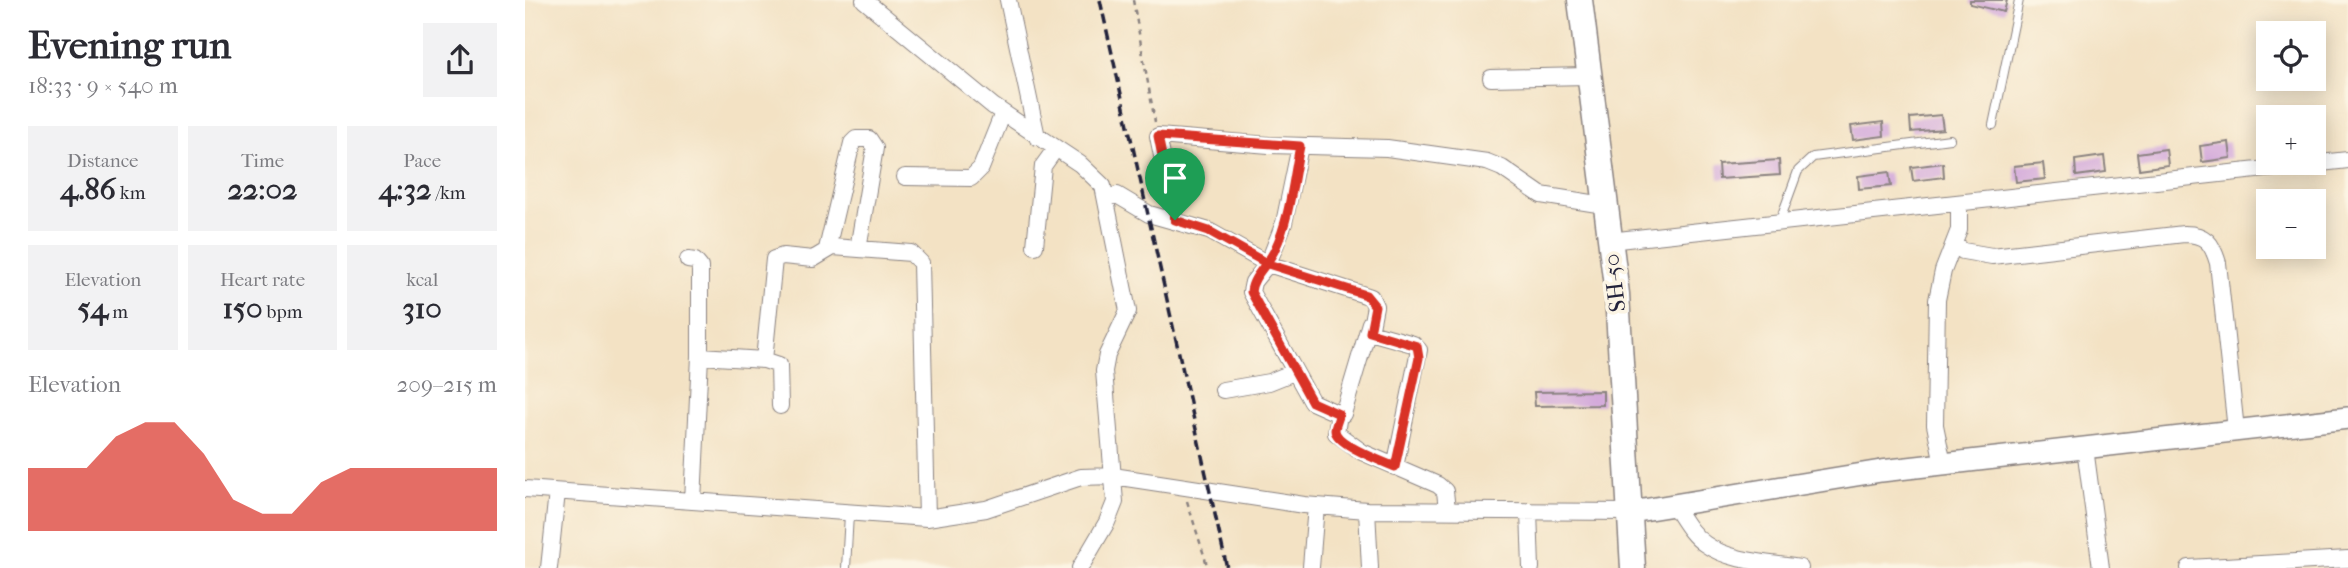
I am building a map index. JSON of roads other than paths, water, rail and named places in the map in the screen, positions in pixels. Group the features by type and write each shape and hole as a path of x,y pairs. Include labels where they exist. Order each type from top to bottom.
{"main road":[{"name":"SH-50","path":"1580,0 1617,293 1633,568"}],"street":[{"path":"864,0 1003,113 1095,175 1107,198 1128,311 1107,355 1104,371 1115,491 1111,513 1080,568"},
{"path":"1008,0 1037,137"},
{"path":"1491,78 1588,76"},
{"path":"905,177 971,178 981,168 1003,113"},
{"path":"1175,220 1158,136 1300,146 1387,148 1487,162 1502,168 1531,190 1541,194 1604,205"},
{"path":"827,248 852,144 856,139 869,139 875,148 858,248"},
{"path":"1300,146 1284,223 1268,264 1253,282 1251,292 1312,402 1339,414 1335,430 1337,436 1362,452 1429,480 1445,491 1447,510"},
{"path":"1035,246 1043,166 1056,148"},
{"path":"1609,241 2348,160"},
{"path":"1107,198 1117,195 1149,214 1209,231 1268,264 1371,297 1375,306 1343,414"},
{"path":"1943,464 1935,425 1937,300 1943,271 1959,230 1959,204"},
{"path":"1955,246 1963,251 1991,256 2184,234 2198,234 2208,240 2218,263 2236,430"},
{"path":"764,360 774,259 783,256 813,259 827,248 911,253 921,263 927,518"},
{"path":"688,260 695,261 700,267 700,356 694,501"},
{"path":"1370,323 1374,335 1413,344 1419,349 1395,467"},
{"path":"700,356 764,360 779,365 780,406"},
{"path":"1223,390 1269,382 1294,372"},
{"path":"525,489 927,518 986,509 1081,477 1113,476 1316,506 1367,510 1631,512 1943,464 2348,418"},
{"path":"2085,448 2101,568"},
{"path":"548,568 557,492"},
{"path":"1311,567 1316,506"},
{"path":"1674,506 1694,535 1706,545 1738,557 1800,568"},
{"path":"1367,510 1370,568"},
{"path":"1529,511 1531,568"},
{"path":"2189,568 2348,559"}],"lane":[{"path":"1993,125 2019,0"},
{"path":"1779,223 1798,170 1813,157 1949,139"},
{"path":"846,568 849,514"}],"railway":[{"path":"1100,0 1227,568"}]}
